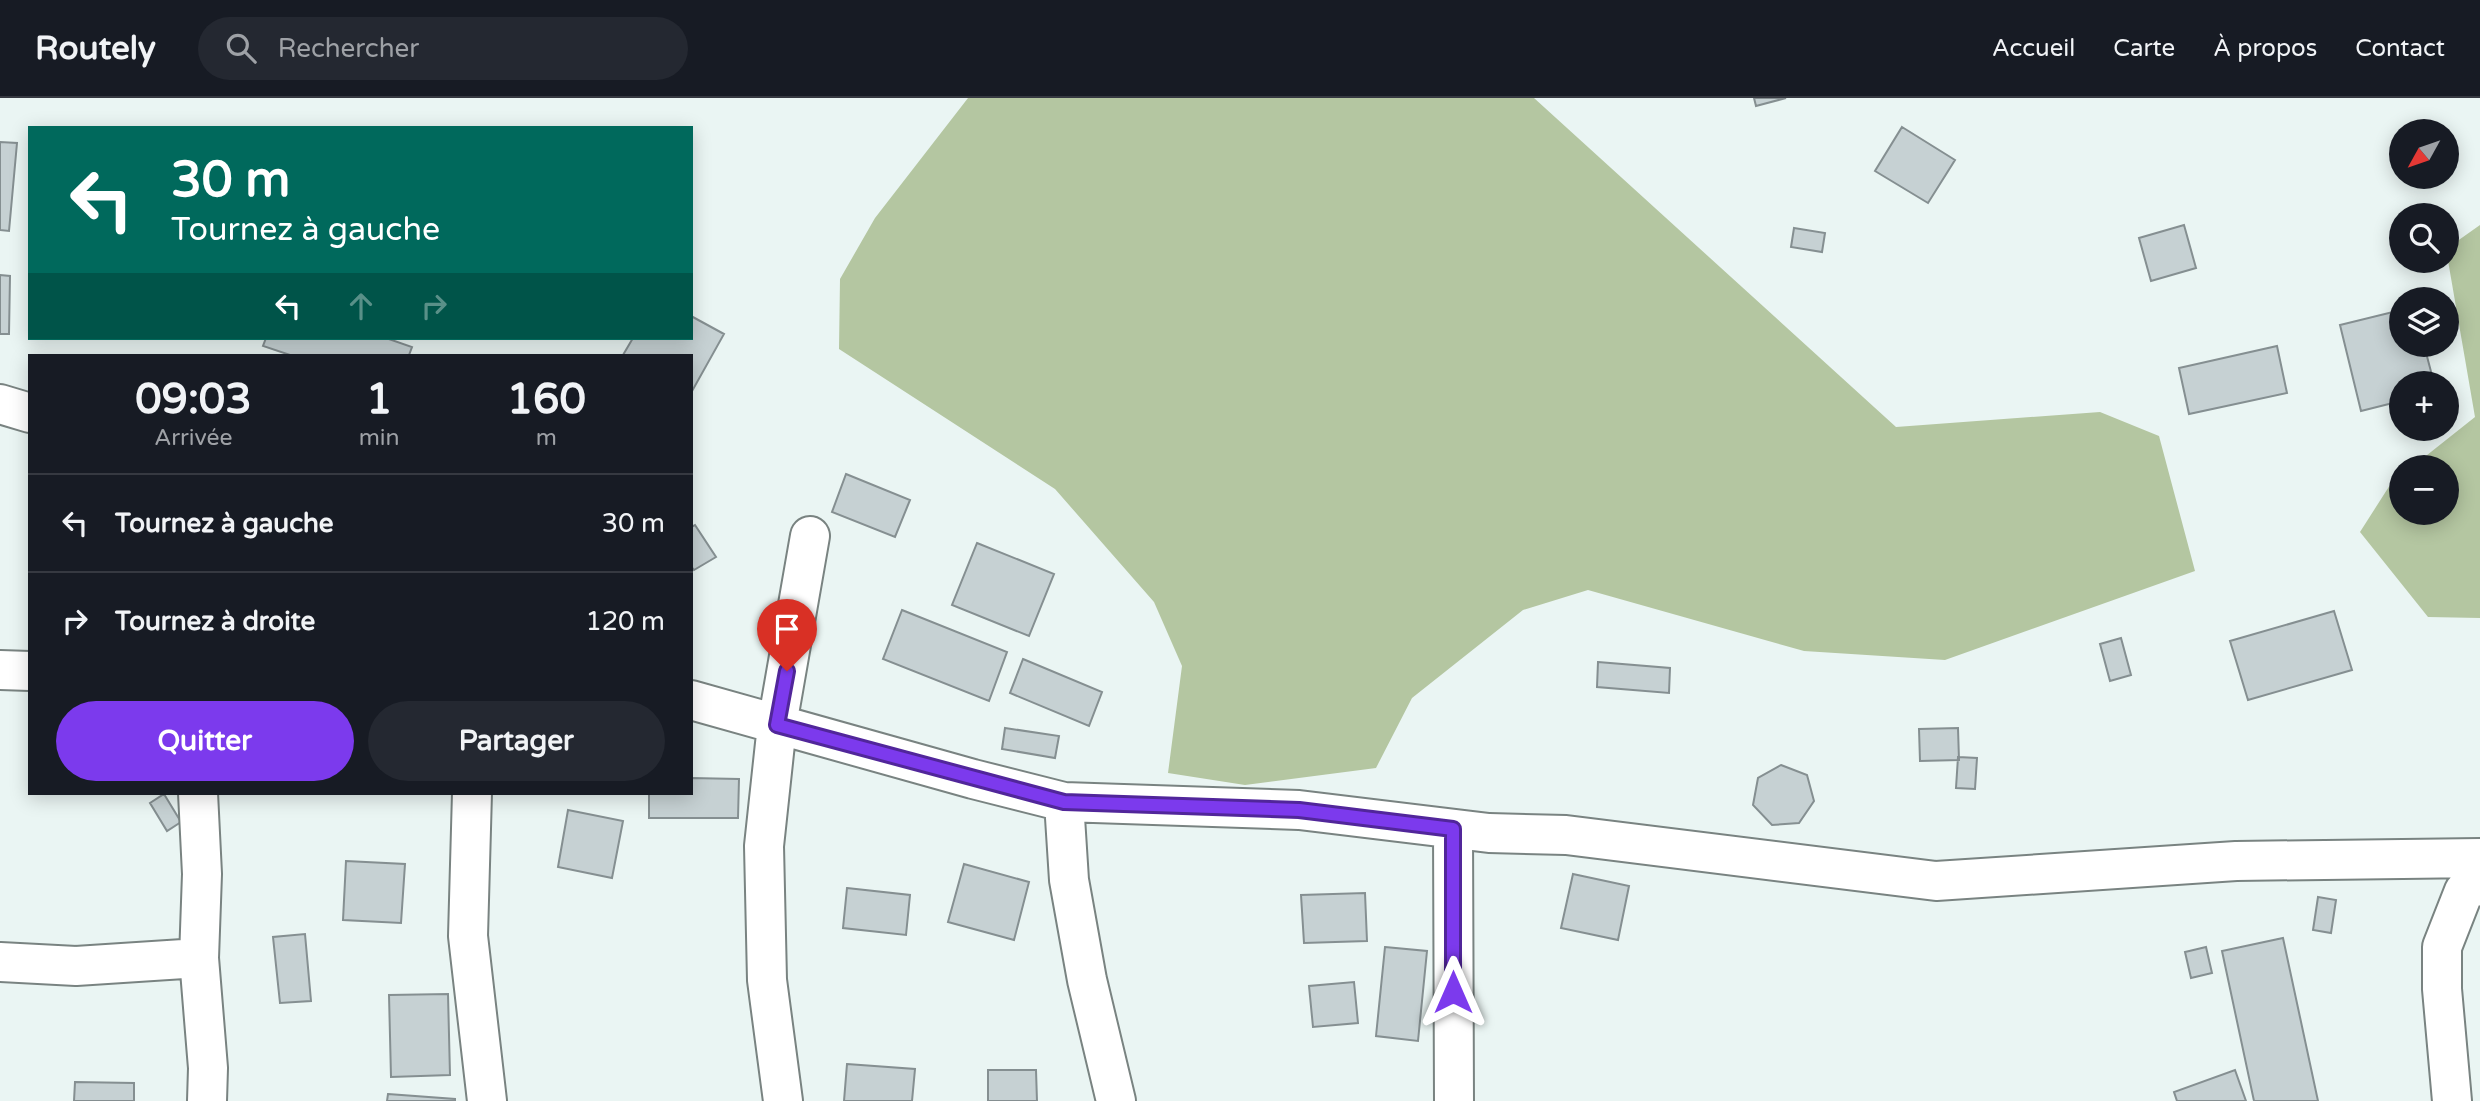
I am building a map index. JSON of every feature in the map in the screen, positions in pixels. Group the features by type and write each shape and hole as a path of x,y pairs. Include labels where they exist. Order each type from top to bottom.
{"street":[{"path":"0,404 28,411"},
{"path":"783,1101 767,980 764,860 777,725 810,536"},
{"path":"0,670 28,671"},
{"path":"693,701 1064,802 1299,810 1489,833 1566,835 1936,881 2236,861 2480,858"},
{"path":"198,795 202,874 199,958 208,1068 207,1101"},
{"path":"472,795 468,936 487,1101"},
{"path":"1064,802 1069,880 1087,980 1116,1101"},
{"path":"1453,829 1454,1101"},
{"path":"2452,1101 2442,989 2442,947 2464,891 2480,885"},
{"path":"0,962 76,966 199,958"}],"green space":[{"path":"968,98 1534,98 1896,427 2100,412 2159,436 2195,571 1945,660 1804,651 1588,590 1523,610 1412,698 1376,768 1245,785 1168,773 1182,666 1154,602 1055,489 839,349 840,279 875,218"},
{"path":"2480,225 2480,618 2428,617 2360,532 2389,487 2389,525 2459,525 2459,455 2427,455 2445,441 2459,441 2459,430 2475,417 2459,324 2459,287 2453,287 2450,273 2459,273 2459,240"}],"building":[{"path":"1754,98 1786,98 1756,106"},
{"path":"1902,127 1955,160 1928,203 1875,171"},
{"path":"0,142 17,143 9,231 0,230"},
{"path":"2184,225 2196,268 2151,281 2139,238"},
{"path":"1794,228 1825,233 1822,252 1791,247"},
{"path":"0,275 10,276 9,334 0,334"},
{"path":"2389,313 2389,357 2427,357 2431,371 2389,371 2389,404 2361,411 2340,325"},
{"path":"693,317 724,334 693,389 693,354 624,354 632,340 693,340"},
{"path":"265,340 392,340 412,347 409,354 287,354 263,346"},
{"path":"2277,346 2287,393 2189,414 2179,368"},
{"path":"846,474 910,500 895,537 832,512"},
{"path":"695,525 716,557 694,570 693,569"},
{"path":"977,543 1054,574 1029,636 952,605"},
{"path":"902,610 1007,652 989,701 883,659"},
{"path":"2334,611 2352,670 2248,700 2230,641"},
{"path":"2121,638 2131,675 2110,681 2100,644"},
{"path":"1023,659 1102,692 1089,726 1010,693"},
{"path":"1598,662 1670,668 1669,693 1597,687"},
{"path":"1005,728 1059,736 1055,758 1002,749"},
{"path":"1958,728 1959,760 1920,761 1919,729"},
{"path":"1958,757 1977,758 1975,789 1956,788"},
{"path":"1781,765 1807,775 1814,801 1799,823 1772,825 1753,805 1758,778"},
{"path":"693,778 739,779 738,818 649,818 649,795 693,795"},
{"path":"165,795 181,822 167,831 150,803"},
{"path":"568,810 623,821 612,878 558,867"},
{"path":"346,861 405,864 401,923 343,920"},
{"path":"964,864 1029,882 1014,940 948,922"},
{"path":"1573,874 1629,886 1618,940 1561,928"},
{"path":"847,888 910,895 906,935 843,928"},
{"path":"1365,893 1367,941 1304,943 1301,895"},
{"path":"2318,897 2336,900 2331,933 2313,930"},
{"path":"305,934 311,1001 280,1003 273,937"},
{"path":"2283,938 2318,1101 2254,1101 2222,951"},
{"path":"1385,947 1427,951 1418,1041 1376,1036"},
{"path":"2206,947 2212,973 2191,978 2185,952"},
{"path":"1354,982 1358,1023 1313,1027 1309,986"},
{"path":"448,994 450,1075 391,1077 389,995"},
{"path":"847,1064 915,1069 912,1101 844,1101"},
{"path":"988,1070 1036,1070 1037,1101 988,1101"},
{"path":"2235,1070 2246,1101 2177,1101 2174,1092"},
{"path":"75,1082 134,1083 134,1101 74,1101"},
{"path":"388,1094 455,1099 455,1101 387,1101"}],"route":[{"path":"787,671 777,725 1064,802 1299,810 1453,829 1453,992"}]}
